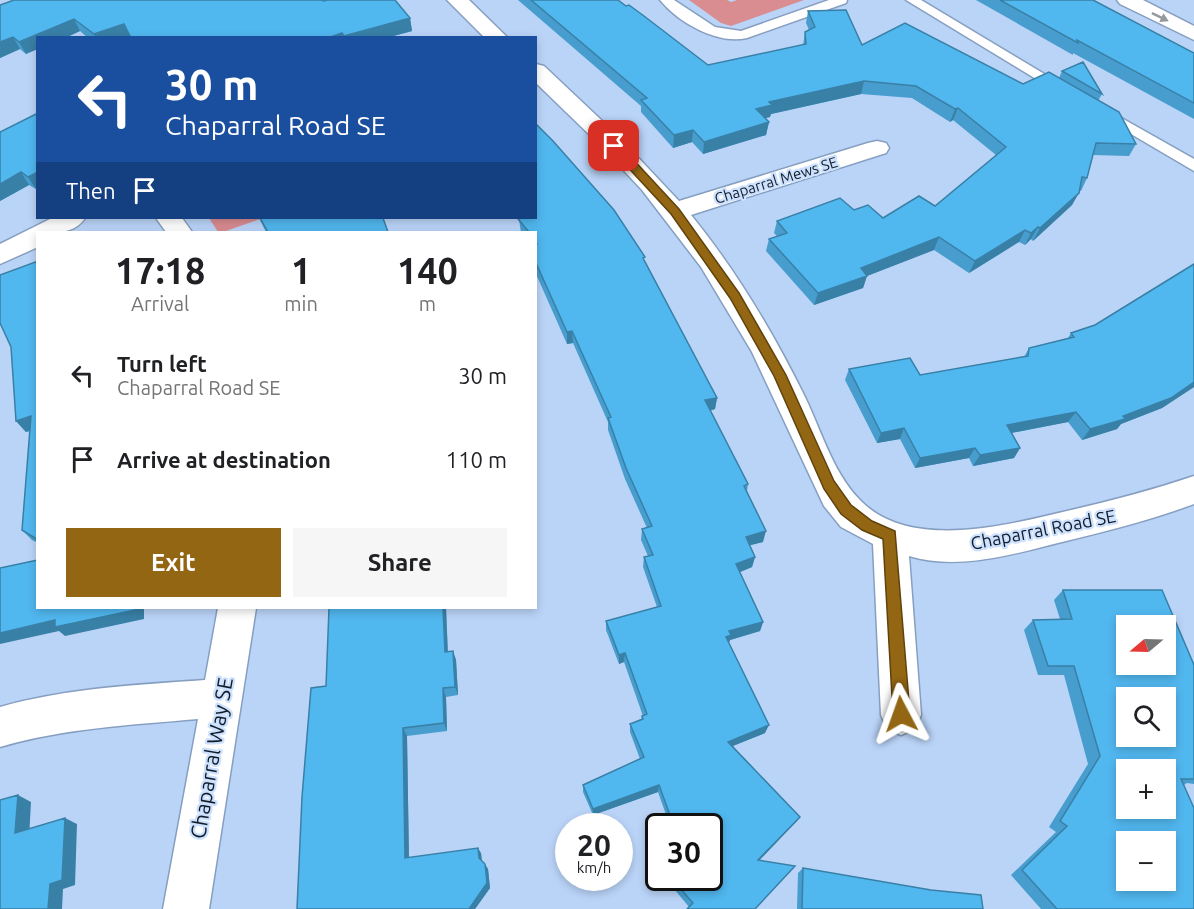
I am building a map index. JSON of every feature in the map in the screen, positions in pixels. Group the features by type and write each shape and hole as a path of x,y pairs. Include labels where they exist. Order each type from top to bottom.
{"street":[{"path":"457,0 496,36"},
{"path":"1127,0 1194,34"},
{"name":"Chaparral Road SE","path":"537,72 630,161 675,211 711,261 756,331 810,440 828,484 846,510 867,525 917,543 953,546 1004,541 1140,509 1194,490"},
{"name":"Chaparral Mews SE","path":"675,211 877,148"},
{"path":"47,231 70,219"},
{"path":"0,255 36,237"},
{"path":"890,535 901,714"},
{"name":"Chaparral Way SE","path":"186,909 237,609"},
{"path":"0,727 14,722 85,710 220,698"}],"lane":[{"path":"666,0 709,31 729,36 741,35 841,0"},
{"path":"912,0 1194,166"}],"shaded area":[{"path":"689,0 727,0 731,2 737,0 804,0 731,26 721,23"},
{"path":"210,219 260,219 226,231 217,231"}],"building":[{"path":"14,0 395,0 410,18 344,36 342,33 334,36 130,36 124,24 94,34 74,19 19,42 13,37 0,42 0,5"},
{"path":"531,0 618,0 626,6 629,5 708,65 806,44 805,32 815,27 808,11 846,10 862,45 905,23 1023,84 1049,72 1119,112 1136,144 1096,143 1087,178 1082,177 1079,193 1040,228 1038,227 1031,233 1025,230 975,261 939,237 861,268 867,276 818,293 769,239 787,233 777,221 840,198 854,210 868,205 883,218 919,196 935,206 1006,147 958,108 955,109 916,86 864,81 769,102 772,105 756,109 769,122 704,142 693,130 674,135 641,100 647,98"},
{"path":"1000,0 1093,0 1194,53 1194,103 1077,40 1078,43"},
{"path":"1083,62 1102,94 1062,71"},
{"path":"36,114 36,173 28,177 21,172 0,184 0,132"},
{"path":"537,125 614,210 645,257 643,258 717,398 705,400 748,484 744,486 766,531 746,537 755,557 736,564 763,622 729,631 731,635 726,637 769,725 728,742 800,817 758,860 795,866 755,909 687,909 693,903 682,891 723,891 723,813 669,813 659,785 593,809 583,785 644,757 630,724 643,719 642,716 647,714 625,653 619,655 606,621 661,606 644,557 653,555 642,529 652,526 626,468 608,418 611,417 572,331 567,332 537,265 537,231 528,231 518,219 537,219"},
{"path":"261,219 383,219 388,231 267,231"},
{"path":"36,262 36,539 22,530 31,416 16,421 11,347 0,323 0,275"},
{"path":"1194,264 1194,382 1171,398 1123,416 1125,419 1090,429 1076,412 1007,425 1020,448 980,455 975,448 920,458 904,428 881,433 849,369 910,358 920,375 1028,356 1029,348 1074,337 1071,333 1095,325"},
{"path":"36,560 36,609 135,610 55,627 55,620 0,633 0,568"},
{"path":"1063,590 1162,590 1173,615 1116,615 1116,675 1176,675 1176,623 1194,665 1194,779 1181,779 1194,808 1194,909 1057,909 1022,870 1067,826 1060,821 1100,756 1074,666 1048,666 1033,620 1072,619"},
{"path":"329,609 443,609 445,652 453,651 455,687 443,688 444,723 403,728 405,858 478,848 479,858 485,864 487,883 469,909 297,909 302,797 311,688 326,686"},
{"path":"18,795 15,833 65,818 62,880 50,884 48,909 0,909 0,800"},
{"path":"803,868 931,890 981,895 983,909 802,909"}],"route":[{"path":"614,146 675,211 734,296 780,375 828,484 846,510 867,525 890,535 901,714"}]}
